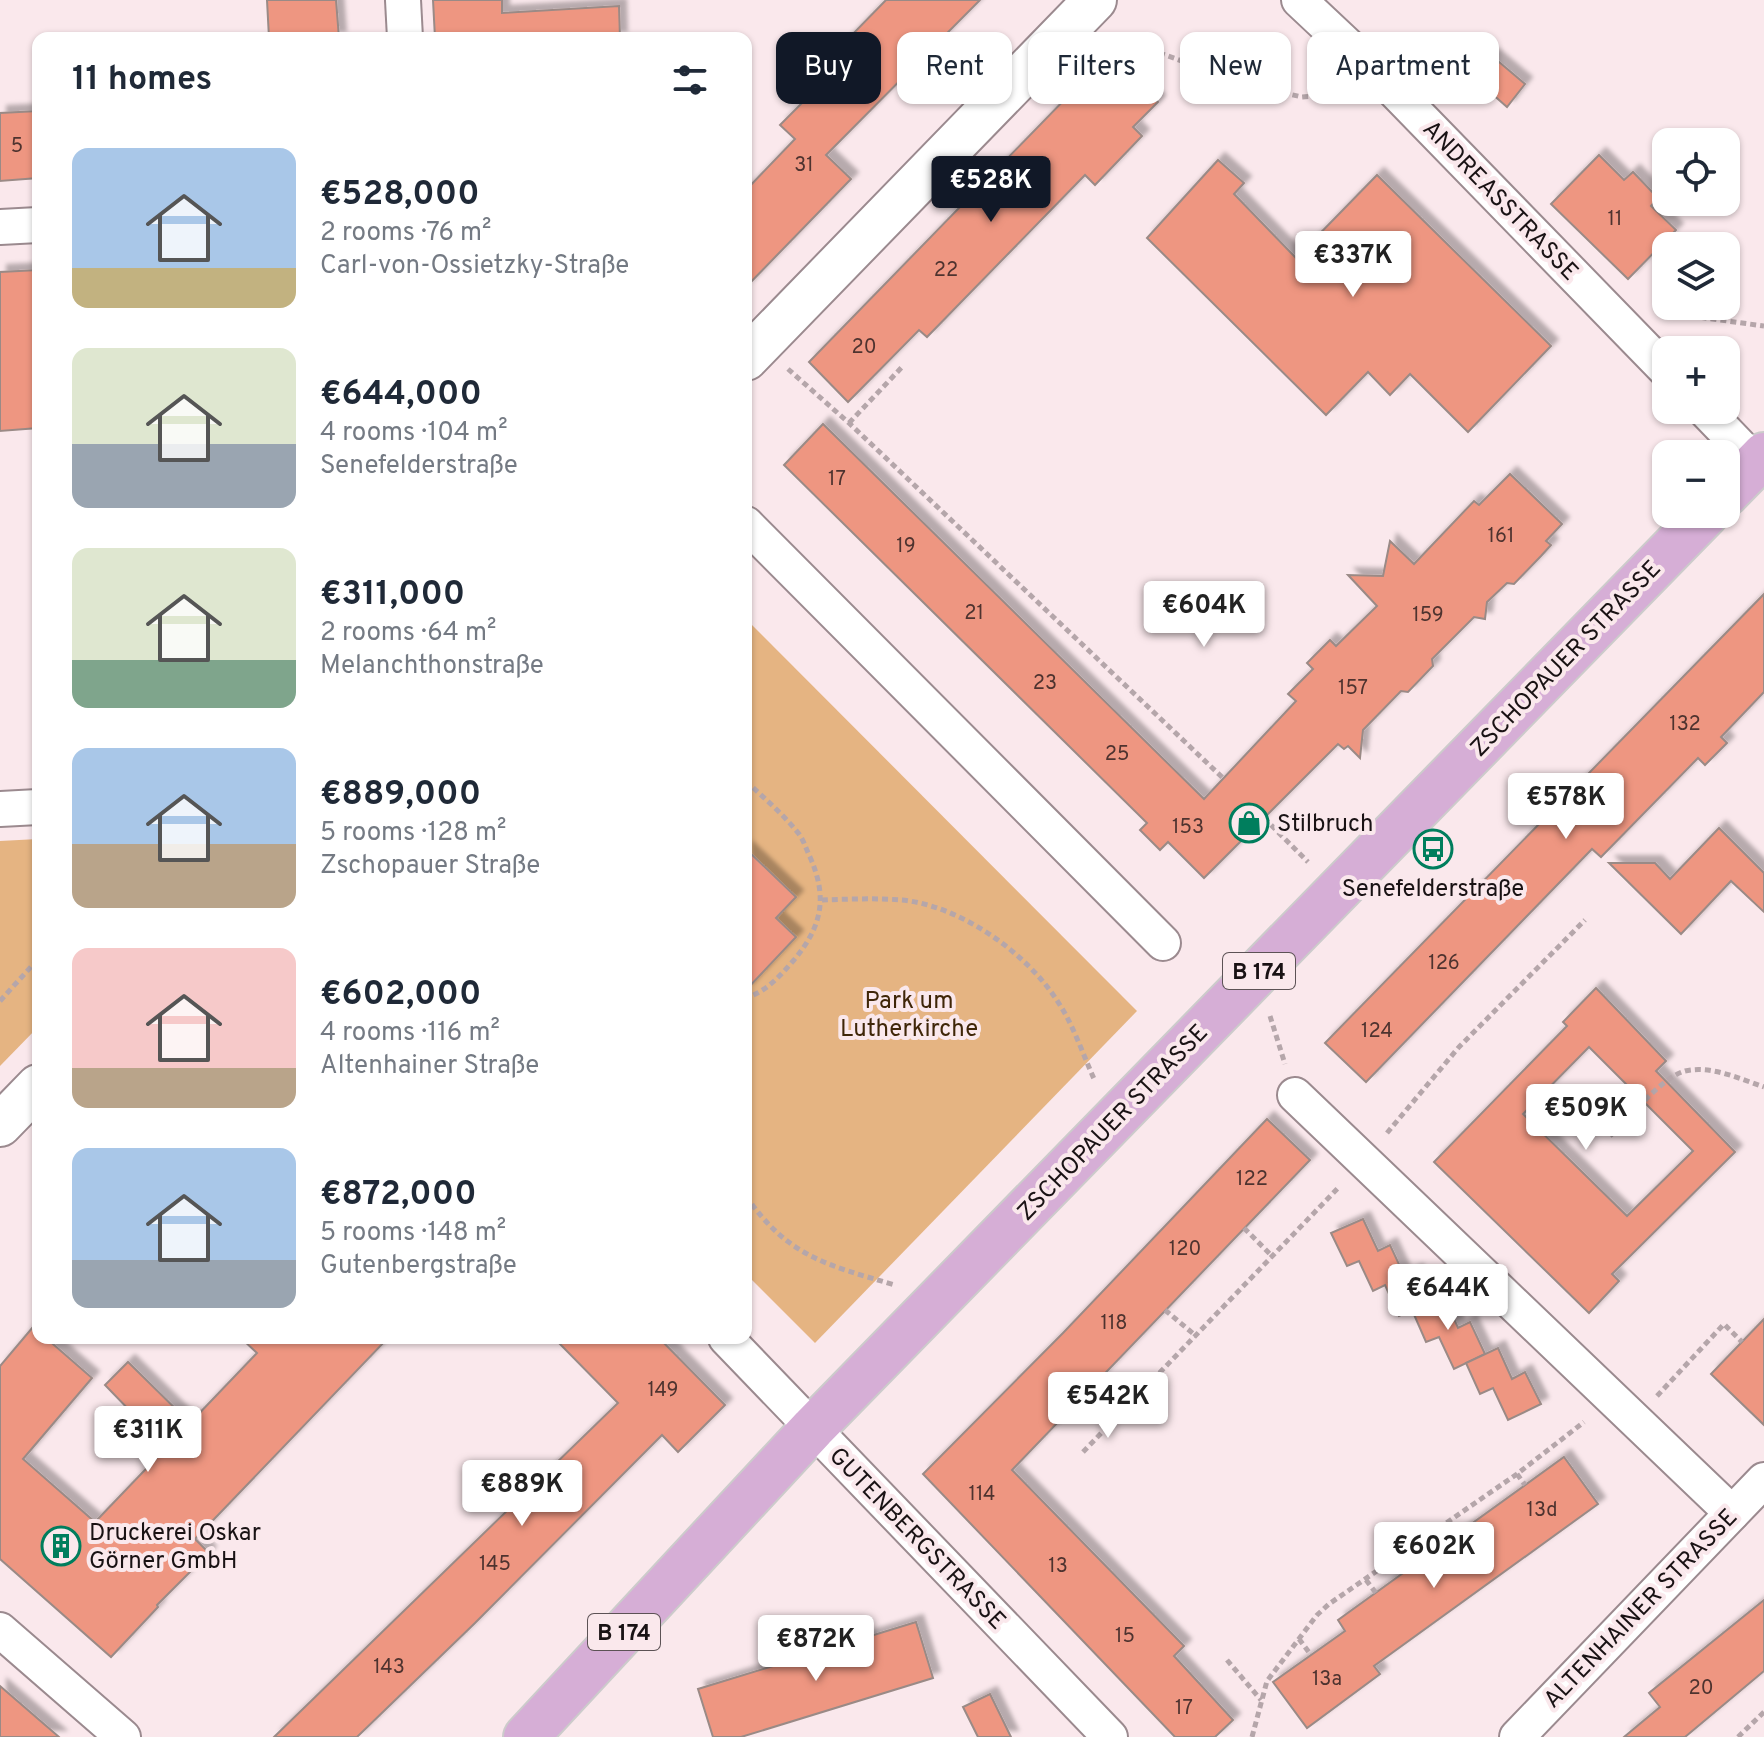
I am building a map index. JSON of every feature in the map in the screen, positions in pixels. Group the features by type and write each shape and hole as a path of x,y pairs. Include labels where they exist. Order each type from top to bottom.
{"main road":[{"name":"ZSCHOPAUER STRASSE","path":"526,1737 813,1428 1692,528"}],"street":[{"path":"403,0 405,32"},
{"name":"ANDREASSTRASSE","path":"1299,0 1333,32"},
{"path":"753,351 1084,11"},
{"name":"ANDREASSTRASSE","path":"1407,104 1652,355"},
{"path":"0,227 32,225"},
{"path":"1715,424 1749,471"},
{"path":"752,530 1163,943"},
{"path":"0,809 32,807"},
{"path":"0,1125 32,1092"},
{"path":"1295,1095 1732,1513"},
{"name":"GUTENBERGSTRASSE","path":"732,1344 1110,1737"},
{"name":"ALTENHAINER STRASSE","path":"1517,1737 1764,1480"},
{"path":"0,1630 123,1737"}],"path":[{"path":"1084,11 1161,56 1249,85 1307,96"},
{"path":"1604,305 1764,326"},
{"path":"753,351 849,423 1223,778"},
{"path":"849,423 903,366"},
{"path":"752,787 801,836 822,900 809,942 773,983 752,995"},
{"path":"1264,818 1337,891"},
{"path":"822,900 904,900 936,908 995,938 1016,954 1059,1003 1114,1120"},
{"path":"1083,1452 1364,1161 1459,1047 1585,920"},
{"path":"0,1001 32,966"},
{"path":"1268,1010 1295,1095"},
{"path":"1610,1136 1671,1077 1686,1071 1708,1070 1764,1087"},
{"path":"752,1203 778,1235 798,1251 826,1265 939,1299"},
{"path":"1244,1228 1273,1257"},
{"path":"1165,1310 1196,1336"},
{"path":"1252,1737 1273,1671 1329,1604 1517,1474 1624,1409 1724,1324 1742,1342"},
{"path":"1087,1392 1116,1418"},
{"path":"1517,1474 1525,1485"},
{"path":"1439,1529 1448,1541"},
{"path":"1366,1580 1376,1593"},
{"path":"1299,1639 1311,1655"},
{"path":"1227,1660 1261,1701"},
{"path":"1738,1737 1764,1712"}],"green space":[{"name":"Park um Lutherkirche","path":"752,625 1137,1011 815,1343 752,1280"},
{"path":"32,839 32,1033 0,1066 0,841"}],"building":[{"path":"267,0 336,0 339,32 269,32"},
{"path":"433,0 502,0 502,13 619,6 620,32 435,32"},
{"path":"886,0 980,0 948,32 897,32 897,84 881,100 881,32 855,32"},
{"path":"1499,62 1525,84 1507,107 1499,100"},
{"path":"801,104 877,104 826,155 851,179 752,281 752,184 795,139 780,125"},
{"path":"1060,104 1156,104 1133,127 1142,136 1095,185 1085,175 927,337 919,330 848,402 809,362"},
{"path":"32,111 32,178 0,181 0,113"},
{"path":"1599,155 1624,180 1633,172 1652,192 1652,216 1661,216 1676,230 1652,232 1652,254 1628,279 1551,204"},
{"path":"1218,160 1244,183 1234,194 1296,258 1377,175 1551,346 1468,432 1410,374 1390,395 1368,372 1326,415 1147,238"},
{"path":"32,270 32,428 0,431 0,272"},
{"path":"823,424 1204,799 1296,701 1288,694 1313,669 1307,663 1330,640 1336,646 1377,606 1348,575 1383,576 1390,541 1414,564 1474,501 1479,505 1510,474 1562,524 1546,541 1551,545 1541,556 1514,584 1507,583 1487,602 1485,619 1474,617 1432,659 1433,666 1408,692 1401,691 1363,730 1360,758 1348,746 1344,749 1338,744 1204,878 1168,842 1160,850 1140,830 1147,823 784,465"},
{"path":"1764,594 1764,692 1721,737 1727,743 1705,765 1698,758 1601,857 1592,849 1366,1082 1325,1043"},
{"path":"1719,828 1764,873 1764,912 1731,881 1681,934 1609,863 1655,863 1670,879"},
{"path":"752,855 796,897 776,918 796,937 752,984"},
{"path":"1596,988 1666,1061 1656,1071 1735,1152 1612,1274 1619,1281 1589,1313 1434,1162 1567,1026 1563,1022","holes":["1589,1047 1693,1151 1627,1216 1523,1114"]},
{"path":"1267,1119 1310,1160 1012,1470 1184,1646 1174,1656 1233,1720 1215,1737 1175,1737 923,1474 1063,1333"},
{"path":"1363,1219 1378,1251 1390,1245 1404,1275 1388,1283 1416,1271 1431,1301 1399,1316 1385,1285 1373,1291 1359,1261 1347,1266 1331,1233"},
{"path":"1444,1296 1458,1328 1470,1322 1485,1354 1454,1369 1439,1337 1426,1342 1412,1310"},
{"path":"1764,1319 1764,1425 1711,1374"},
{"path":"32,1328 32,1344 53,1344 92,1378 23,1459 95,1522 166,1448 105,1385 128,1362 190,1423 257,1353 247,1344 382,1344 195,1539 209,1553 111,1657 0,1559 0,1366"},
{"path":"560,1344 665,1344 725,1405 678,1452 662,1435 357,1737 274,1737 618,1403"},
{"path":"1498,1348 1512,1379 1525,1372 1541,1404 1508,1420 1493,1388 1480,1394 1466,1363"},
{"path":"1564,1457 1598,1504 1374,1666 1380,1674 1307,1728 1273,1682 1345,1631 1338,1620"},
{"path":"1764,1600 1764,1671 1685,1737 1624,1737 1660,1707 1649,1693"},
{"path":"916,1622 933,1678 741,1737 713,1737 698,1689"},
{"path":"0,1686 59,1737 0,1737"},
{"path":"990,1694 1011,1737 978,1737 963,1707"}],"place":[{"name":"Stilbruch","path":"1249,823"},
{"name":"Senefelderstraße","path":"1433,849"},
{"name":"Druckerei Oskar Görner GmbH","path":"61,1546"}]}
